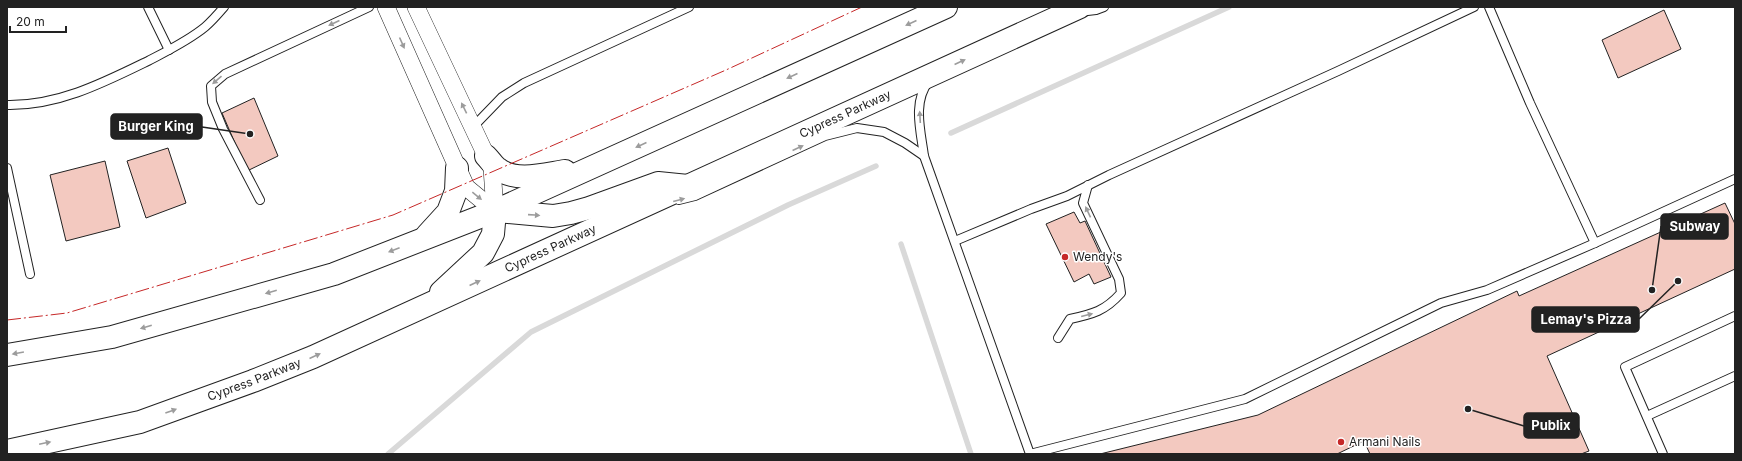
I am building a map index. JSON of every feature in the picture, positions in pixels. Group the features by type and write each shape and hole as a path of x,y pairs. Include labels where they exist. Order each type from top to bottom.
{"main road":[{"path":"7,355 112,337 334,274 495,211 946,7"},
{"name":"Cypress Parkway","path":"7,451 140,422 306,360 1072,10"},
{"path":"486,156 498,169 518,176 542,175 590,168"},
{"path":"423,239 448,212 456,191 457,168"},
{"path":"495,211 553,216 589,208 658,182 688,186"},
{"path":"427,305 483,253 493,234 495,211"}],"street":[{"path":"386,7 466,187 495,211"},
{"path":"416,7 474,127 492,168 495,211"}],"lane":[{"path":"148,7 169,50"},
{"path":"7,105 40,102 67,96 91,88 169,50 205,27 224,7"},
{"path":"260,200 223,129 212,102 211,86 225,74 369,7"},
{"path":"474,127 502,97 524,84 689,7"},
{"path":"1072,10 1096,10 1104,7"},
{"path":"956,241 1031,208 1066,196 1474,7"},
{"path":"1488,7 1530,103 1595,243"},
{"path":"936,73 926,85 921,96 920,107 924,156 956,241 1030,454 1245,399 1441,303 1487,290 1595,243 1735,178"},
{"path":"628,213 695,196 825,136 857,128 884,132 905,143 924,156"},
{"path":"7,168 30,274"},
{"path":"1058,338 1070,319 1096,313 1114,301 1121,293 1119,279 1083,203 1088,185"},
{"path":"1663,454 1625,367 1735,316"},
{"path":"1646,416 1735,376"}],"building":[{"path":"1664,10 1681,49 1618,78 1602,40"},
{"path":"254,98 278,156 247,171 222,113"},
{"path":"168,148 186,203 146,218 127,161"},
{"path":"105,161 120,227 66,241 50,175"},
{"path":"1725,203 1735,224 1735,269 1547,356 1589,451 1581,454 1370,454 1364,441 1337,454 1100,454 1258,415 1517,291 1519,296"},
{"path":"1074,212 1080,223 1085,221 1111,277 1094,284 1089,274 1074,282 1046,224"}],"waterway":[{"path":"951,133 1229,7"},
{"path":"388,454 531,332 788,205 876,166"},
{"path":"901,244 971,454"}],"power":[{"path":"7,320 67,313 393,215 726,70 862,7"}],"place":[{"name":"Burger King","path":"250,134"},
{"name":"Wendy's","path":"1065,257"},
{"name":"Lemay's Pizza","path":"1678,281"},
{"name":"Subway","path":"1652,290"},
{"name":"Publix","path":"1468,409"},
{"name":"Armani Nails","path":"1341,442"}]}
